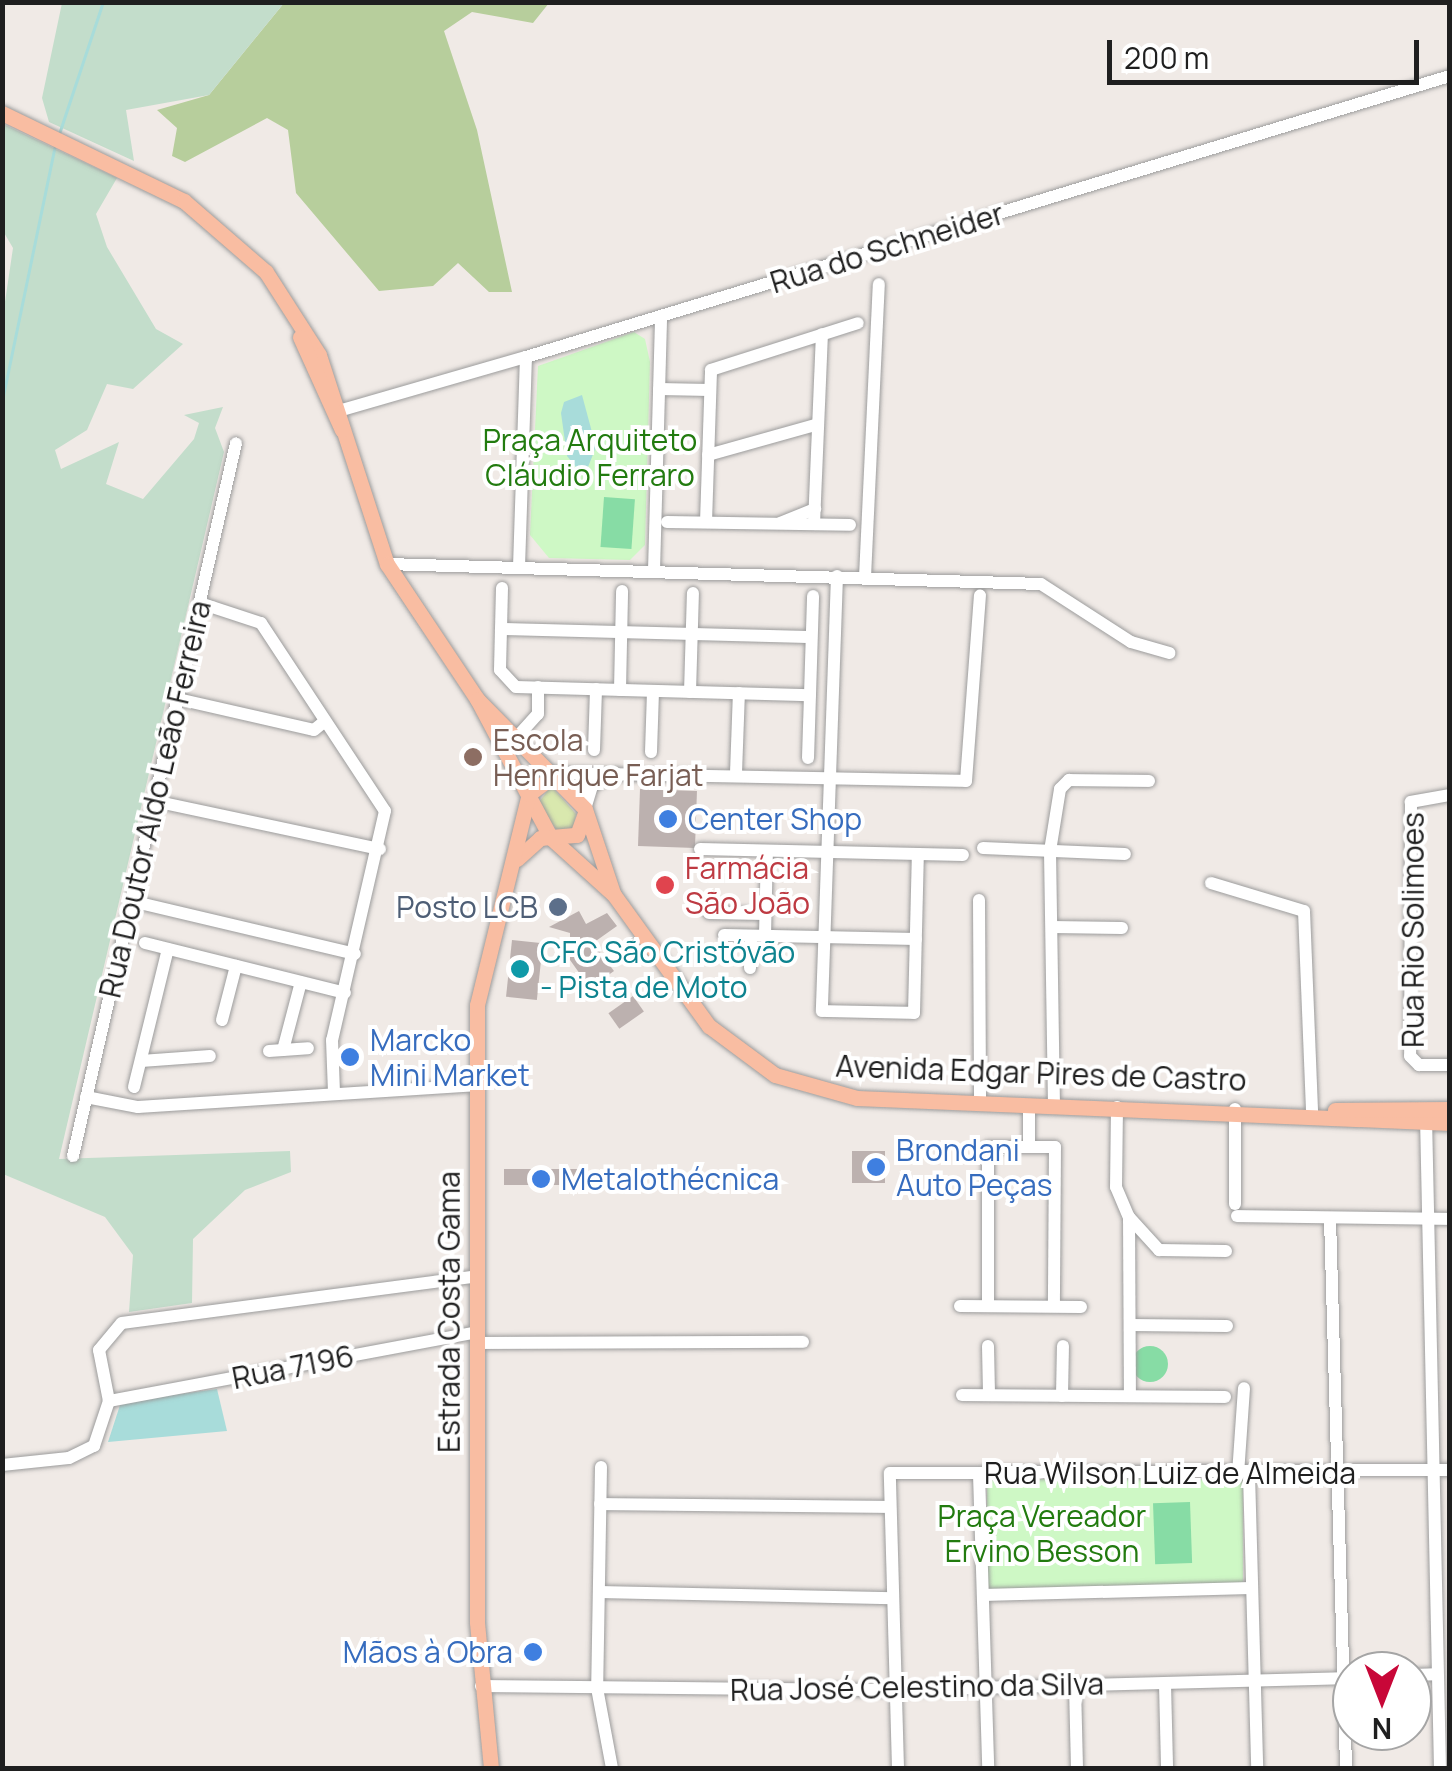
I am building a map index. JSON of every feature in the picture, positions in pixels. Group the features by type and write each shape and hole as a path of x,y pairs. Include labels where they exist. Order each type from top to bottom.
{"main road":[{"name":"Avenida Edgar Pires de Castro","path":"2,113 184,200 224,231 288,305 342,410 343,431"},
{"name":"Avenida Edgar Pires de Castro","path":"288,305 343,431 388,564 478,699 527,803 551,838 614,896 709,1026 775,1075 857,1098 1426,1116 1450,1123"},
{"name":"Avenida Edgar Pires de Castro","path":"478,699 556,773 585,809 614,896"},
{"path":"527,803 536,782 556,773"},
{"name":"Estrada Costa Gama","path":"491,1768 481,1686 474,1085 477,1005 517,859 527,803"},
{"path":"517,859 536,840 577,836 585,809"},
{"name":"Avenida Edgar Pires de Castro","path":"1426,1116 1450,1109"}],"street":[{"name":"Rua do Schneider","path":"342,410 1450,76"},
{"path":"865,577 878,284"},
{"path":"654,571 661,316"},
{"path":"706,522 711,370 858,323"},
{"path":"814,524 822,334"},
{"path":"518,567 526,356"},
{"path":"659,390 710,390"},
{"path":"326,398 342,410"},
{"path":"708,455 818,424"},
{"name":"Rua Doutor Aldo Leão Ferreira","path":"73,1156 236,442"},
{"path":"780,524 815,509"},
{"path":"667,522 850,524"},
{"path":"388,564 1041,584 1131,642 1169,653"},
{"path":"837,576 822,1011 914,1013 918,854"},
{"path":"502,588 500,670 516,687 810,695"},
{"path":"620,690 622,591"},
{"path":"690,692 693,593"},
{"path":"808,758 813,596"},
{"path":"556,773 736,773 966,781 980,596"},
{"path":"200,603 254,614 384,811 380,849 332,1040 334,1092"},
{"path":"502,629 812,638"},
{"path":"517,737 538,714 538,688"},
{"path":"594,750 596,689"},
{"path":"651,752 653,691"},
{"path":"736,773 739,693"},
{"path":"178,699 314,730 325,722"},
{"path":"585,809 600,778 625,771"},
{"path":"1054,1106 1050,851 1063,783 1149,782"},
{"name":"Rua Rio Solimoes","path":"1450,795 1413,797 1412,1063 1450,1065"},
{"path":"154,801 380,849"},
{"path":"983,848 1125,854"},
{"path":"700,850 963,855"},
{"path":"750,968 766,914 767,851"},
{"path":"1211,883 1304,910 1312,1112"},
{"path":"979,900 980,1104"},
{"path":"131,901 355,954"},
{"path":"710,913 766,914"},
{"path":"1052,927 1122,928"},
{"path":"724,935 916,940"},
{"path":"145,944 346,993"},
{"path":"134,1086 168,949"},
{"path":"222,1020 236,966"},
{"path":"300,982 276,1050 308,1048"},
{"path":"140,1062 210,1056"},
{"path":"86,1097 138,1107 474,1085"},
{"path":"1029,1105 1030,1147"},
{"path":"1117,1108 1116,1187 1130,1217 1160,1250 1226,1250"},
{"path":"1236,1109 1236,1210 1330,1218 1450,1219"},
{"path":"1426,1116 1425,1219 1441,1766"},
{"path":"988,1306 988,1147 1056,1146 1054,1306"},
{"path":"1130,1217 1130,1396"},
{"path":"1330,1218 1347,1651"},
{"path":"2,1465 84,1453 99,1436 109,1401 99,1350 122,1323 477,1276"},
{"path":"960,1306 1081,1306"},
{"path":"1130,1325 1227,1326"},
{"name":"Rua 7196","path":"109,1401 477,1338 803,1342"},
{"path":"988,1346 989,1395"},
{"path":"1062,1346 1062,1396"},
{"path":"1244,1388 1256,1768"},
{"path":"962,1395 1225,1397"},
{"path":"600,1467 597,1688 612,1768"},
{"name":"Rua Wilson Luiz de Almeida","path":"890,1507 890,1473 1338,1474 1450,1470"},
{"path":"979,1474 988,1768"},
{"path":"600,1504 890,1507 898,1768"},
{"path":"1434,1562 1450,1562"},
{"path":"983,1595 1251,1588"},
{"path":"599,1592 893,1598"},
{"path":"1432,1674 1436,1674"},
{"name":"Rua José Celestino da Silva","path":"481,1686 896,1690 1332,1679"},
{"path":"1165,1684 1167,1768"},
{"path":"1075,1686 1077,1768"}],"green space":[{"path":"62,2 284,3 209,95 126,110 134,161 49,122 42,98"},
{"path":"284,3 549,3 533,23 472,12 444,31 477,130 512,292 489,292 458,263 433,286 379,291 296,193 288,130 267,118 185,162 172,156 177,128 157,110 209,95"},
{"path":"3,124 117,178 96,214 107,247 156,329 183,344 133,389 107,384 87,430 55,450 61,469 119,442 106,484 143,499 194,439 199,423 184,415 223,407 215,428 224,452 59,1159 290,1151 291,1172 245,1190 193,1239 192,1303 129,1312 133,1255 105,1217 3,1174 2,322 13,248 3,231"},
{"name":"Praça Arquiteto Cláudio Ferraro","path":"634,332 645,339 650,362 645,545 630,560 549,558 530,535 538,366"},
{"path":"604,497 635,499 631,549 601,547"},
{"path":"551,786 576,814 573,829 558,831 537,805"},
{"path":"1150,1346 1163,1351 1168,1364 1163,1377 1150,1382 1137,1377 1132,1364 1137,1351"},
{"name":"Praça Vereador Ervino Besson","path":"987,1479 1243,1479 1243,1589 987,1589"},
{"path":"1190,1502 1192,1563 1155,1564 1153,1503"}],"water":[{"path":"582,395 596,447 584,477 567,456 561,413 564,402"},
{"path":"217,1389 227,1431 108,1442 121,1402"}],"building":[{"name":"Center Shop","path":"640,789 697,791 695,848 638,846"},
{"path":"579,911 586,924 607,913 617,926 593,943 614,971 590,988 570,960 570,933 549,927"},
{"name":"CFC São Cristóvão - Pista de Moto","path":"512,940 543,943 537,1000 506,997"},
{"path":"633,996 644,1012 619,1029 608,1013"},
{"path":"852,1151 885,1151 885,1183 852,1183"},
{"name":"Metalothécnica","path":"504,1169 577,1169 577,1185 504,1185"}],"waterway":[{"path":"59,134 103,2"},
{"path":"2,401 55,146"}],"place":[{"name":"Escola Henrique Farjat","path":"473,757"},
{"name":"Center Shop","path":"668,819"},
{"name":"Farmácia São João","path":"665,885"},
{"name":"Posto LCB","path":"558,907"},
{"name":"CFC São Cristóvão - Pista de Moto","path":"520,969"},
{"name":"Marcko Mini Market","path":"350,1057"},
{"name":"Brondani Auto Peças","path":"876,1167"},
{"name":"Metalothécnica","path":"541,1179"},
{"name":"Mãos à Obra","path":"533,1652"}]}
